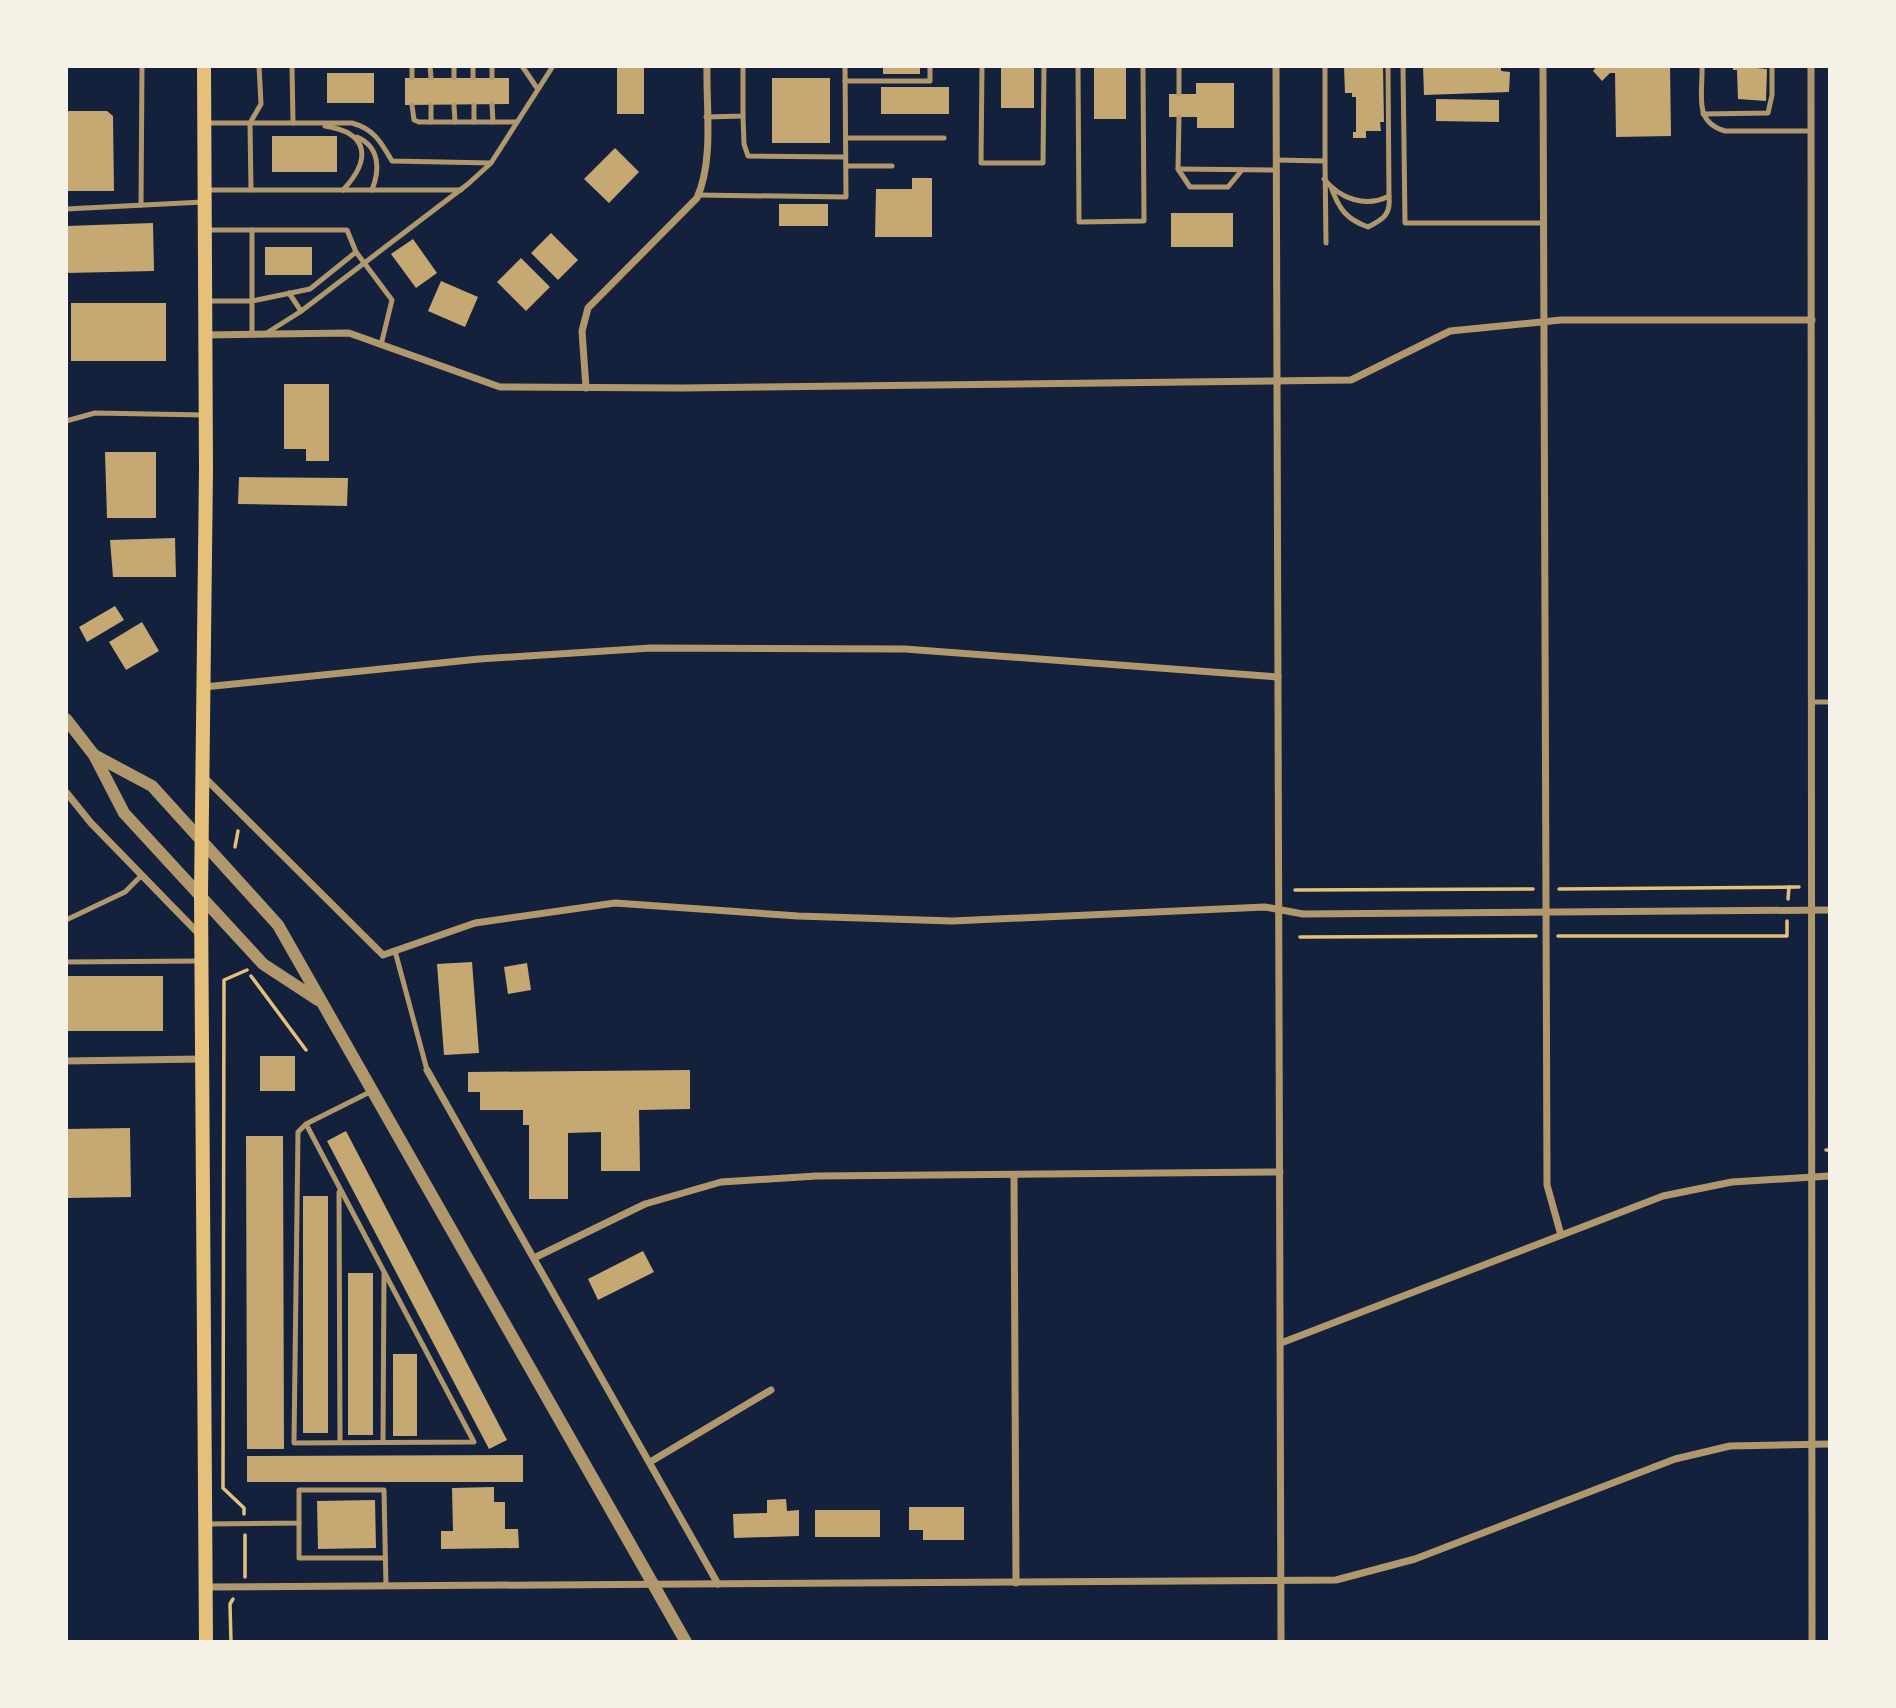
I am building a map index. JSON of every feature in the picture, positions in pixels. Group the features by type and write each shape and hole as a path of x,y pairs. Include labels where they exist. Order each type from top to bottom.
{"main road":[{"path":"204,66 205,415 201,895 205,1642"}],"street":[{"path":"586,388 582,331 588,309 698,195 706,164 706,66"},
{"path":"1276,66 1281,1642"},
{"path":"1543,66 1547,1185 1561,1235"},
{"path":"1811,66 1812,1642"},
{"path":"205,335 349,334 500,387 1277,383 1351,380 1450,331 1542,322 1812,320"},
{"path":"204,687 479,659 651,648 905,649 1278,677"},
{"path":"66,719 94,755 124,813 263,964 321,1002"},
{"path":"94,755 152,786 278,925 686,1642"},
{"path":"202,775 383,955 475,923 615,903 797,916 952,920 1124,916 1265,907 1303,914 1829,910"},
{"path":"66,792 91,823 203,938"},
{"path":"66,1060 203,1059"},
{"path":"427,1070 718,1584"},
{"path":"534,1258 645,1204 721,1182 816,1176 1280,1172"},
{"path":"1014,1175 1016,1583"},
{"path":"1281,1343 1663,1196 1732,1182 1829,1176"},
{"path":"649,1462 771,1390"},
{"path":"205,1587 1336,1580 1415,1559 1675,1459 1730,1446 1829,1444"}],"lane":[{"path":"141,205 142,66"},
{"path":"251,190 250,123 261,104 259,66"},
{"path":"292,66 293,123"},
{"path":"412,66 412,78"},
{"path":"430,66 430,78"},
{"path":"454,66 454,78"},
{"path":"473,66 473,78"},
{"path":"492,66 492,78"},
{"path":"522,66 537,88"},
{"path":"265,334 365,263 461,190 491,163 553,66"},
{"path":"743,66 744,144 748,156 845,157"},
{"path":"698,195 846,197 845,66"},
{"path":"845,81 930,81 930,66"},
{"path":"982,66 981,163 1043,163 1044,66"},
{"path":"1078,66 1079,222 1144,221 1143,66"},
{"path":"1178,66 1178,94"},
{"path":"1325,66 1326,243"},
{"path":"1331,187 1338,206 1350,220 1368,227 1383,219 1390,208 1388,66"},
{"path":"1403,66 1405,223 1542,223"},
{"path":"1702,66 1705,122 1725,131 1811,131"},
{"path":"1703,114 1768,113 1772,95 1772,66"},
{"path":"492,104 493,122"},
{"path":"412,105 414,120 517,122"},
{"path":"431,105 432,122"},
{"path":"454,105 455,122"},
{"path":"474,105 474,122"},
{"path":"706,117 743,116"},
{"path":"1178,117 1178,169 1190,187 1228,187 1242,170"},
{"path":"204,123 352,123 365,127 378,137 392,162 491,163"},
{"path":"306,123 345,129 376,155 379,169 372,190"},
{"path":"343,190 354,178 363,155 356,137"},
{"path":"846,138 944,138"},
{"path":"1276,160 1325,162"},
{"path":"846,166 892,166"},
{"path":"1178,169 1276,170"},
{"path":"1324,179 1343,196 1367,203 1389,196"},
{"path":"66,209 141,205 251,190 461,190"},
{"path":"205,230 347,230 356,253 392,300 381,345"},
{"path":"252,230 252,334"},
{"path":"205,300 252,301 310,289 356,253"},
{"path":"289,293 301,311"},
{"path":"66,421 95,413 205,415"},
{"path":"1812,702 1829,702"},
{"path":"66,919 125,892 142,876"},
{"path":"395,951 427,1070"},
{"path":"66,962 203,961"},
{"path":"306,1124 474,1442 294,1443 298,1132 306,1124 372,1091"},
{"path":"339,1189 340,1442"},
{"path":"383,1442 384,1273"},
{"path":"385,1558 299,1558 299,1490 384,1490 386,1586"},
{"path":"205,1524 299,1523"}],"path":[{"path":"235,847 238,831"},
{"path":"1300,937 1787,936 1789,887"},
{"path":"1295,890 1811,887"},
{"path":"231,1642 230,1604 245,1576 245,1524 244,1508 223,1489 224,980 245,968 306,1050"}],"building":[{"path":"617,66 644,66 644,114 617,114"},
{"path":"883,66 920,66 920,74 883,74"},
{"path":"1001,66 1034,66 1034,108 1001,108"},
{"path":"1094,66 1126,66 1126,119 1094,119"},
{"path":"1344,66 1383,66 1384,122 1380,122 1381,131 1366,131 1366,138 1353,138 1353,132 1356,132 1356,97 1352,97 1352,93 1345,93"},
{"path":"1423,66 1501,66 1501,71 1510,72 1509,92 1424,95"},
{"path":"1597,66 1670,66 1671,136 1616,137 1615,73 1610,73 1602,81 1593,71"},
{"path":"1733,66 1767,69 1766,101 1738,99 1737,70 1733,70"},
{"path":"327,73 374,73 374,103 327,103"},
{"path":"405,78 509,78 509,104 405,105"},
{"path":"772,78 830,78 830,143 772,143"},
{"path":"1196,83 1234,83 1234,128 1197,128 1197,117 1169,117 1169,94 1196,94"},
{"path":"881,87 949,87 949,114 881,114"},
{"path":"1436,99 1499,100 1499,122 1436,121"},
{"path":"66,111 107,111 113,116 114,191 66,191"},
{"path":"272,136 337,136 337,172 272,172"},
{"path":"615,148 639,172 609,203 584,179"},
{"path":"912,178 932,178 932,237 875,237 876,189 912,189"},
{"path":"779,204 828,204 828,226 779,226"},
{"path":"1171,213 1233,213 1233,247 1171,247"},
{"path":"153,223 154,271 66,273 66,226"},
{"path":"551,233 578,260 558,280 531,253"},
{"path":"413,239 437,273 416,288 391,254"},
{"path":"265,247 312,247 312,275 265,275"},
{"path":"521,258 550,287 526,311 497,282"},
{"path":"441,281 478,297 465,327 428,311"},
{"path":"71,303 166,303 166,361 71,361"},
{"path":"284,384 329,384 329,461 306,461 306,449 284,449"},
{"path":"105,452 156,452 156,518 107,518"},
{"path":"239,477 348,478 347,506 238,504"},
{"path":"175,538 176,577 113,577 110,540"},
{"path":"115,606 124,620 87,642 79,627"},
{"path":"142,622 159,651 126,670 109,642"},
{"path":"472,962 479,1053 444,1055 437,964"},
{"path":"527,963 531,990 508,994 504,967"},
{"path":"66,976 163,976 163,1031 66,1031"},
{"path":"260,1056 295,1056 295,1091 260,1091"},
{"path":"690,1070 690,1109 639,1110 640,1171 601,1171 601,1132 568,1133 568,1199 529,1199 529,1125 523,1125 523,1110 480,1110 480,1092 468,1092 468,1072"},
{"path":"130,1128 131,1197 66,1198 66,1129"},
{"path":"346,1131 507,1440 489,1449 327,1141"},
{"path":"246,1136 283,1136 284,1449 247,1449"},
{"path":"303,1196 328,1196 328,1433 303,1433"},
{"path":"643,1251 654,1272 598,1300 588,1279"},
{"path":"348,1273 373,1273 373,1435 348,1435"},
{"path":"393,1354 417,1354 417,1436 393,1436"},
{"path":"523,1455 523,1482 247,1482 247,1456"},
{"path":"494,1487 494,1502 505,1502 505,1529 518,1529 519,1548 441,1549 441,1531 453,1531 452,1488"},
{"path":"786,1499 787,1511 799,1510 799,1536 734,1538 733,1514 767,1513 767,1500"},
{"path":"375,1500 376,1548 318,1549 317,1501"},
{"path":"909,1507 964,1507 964,1540 923,1540 923,1530 909,1530"},
{"path":"815,1510 880,1510 880,1537 815,1537"}]}
